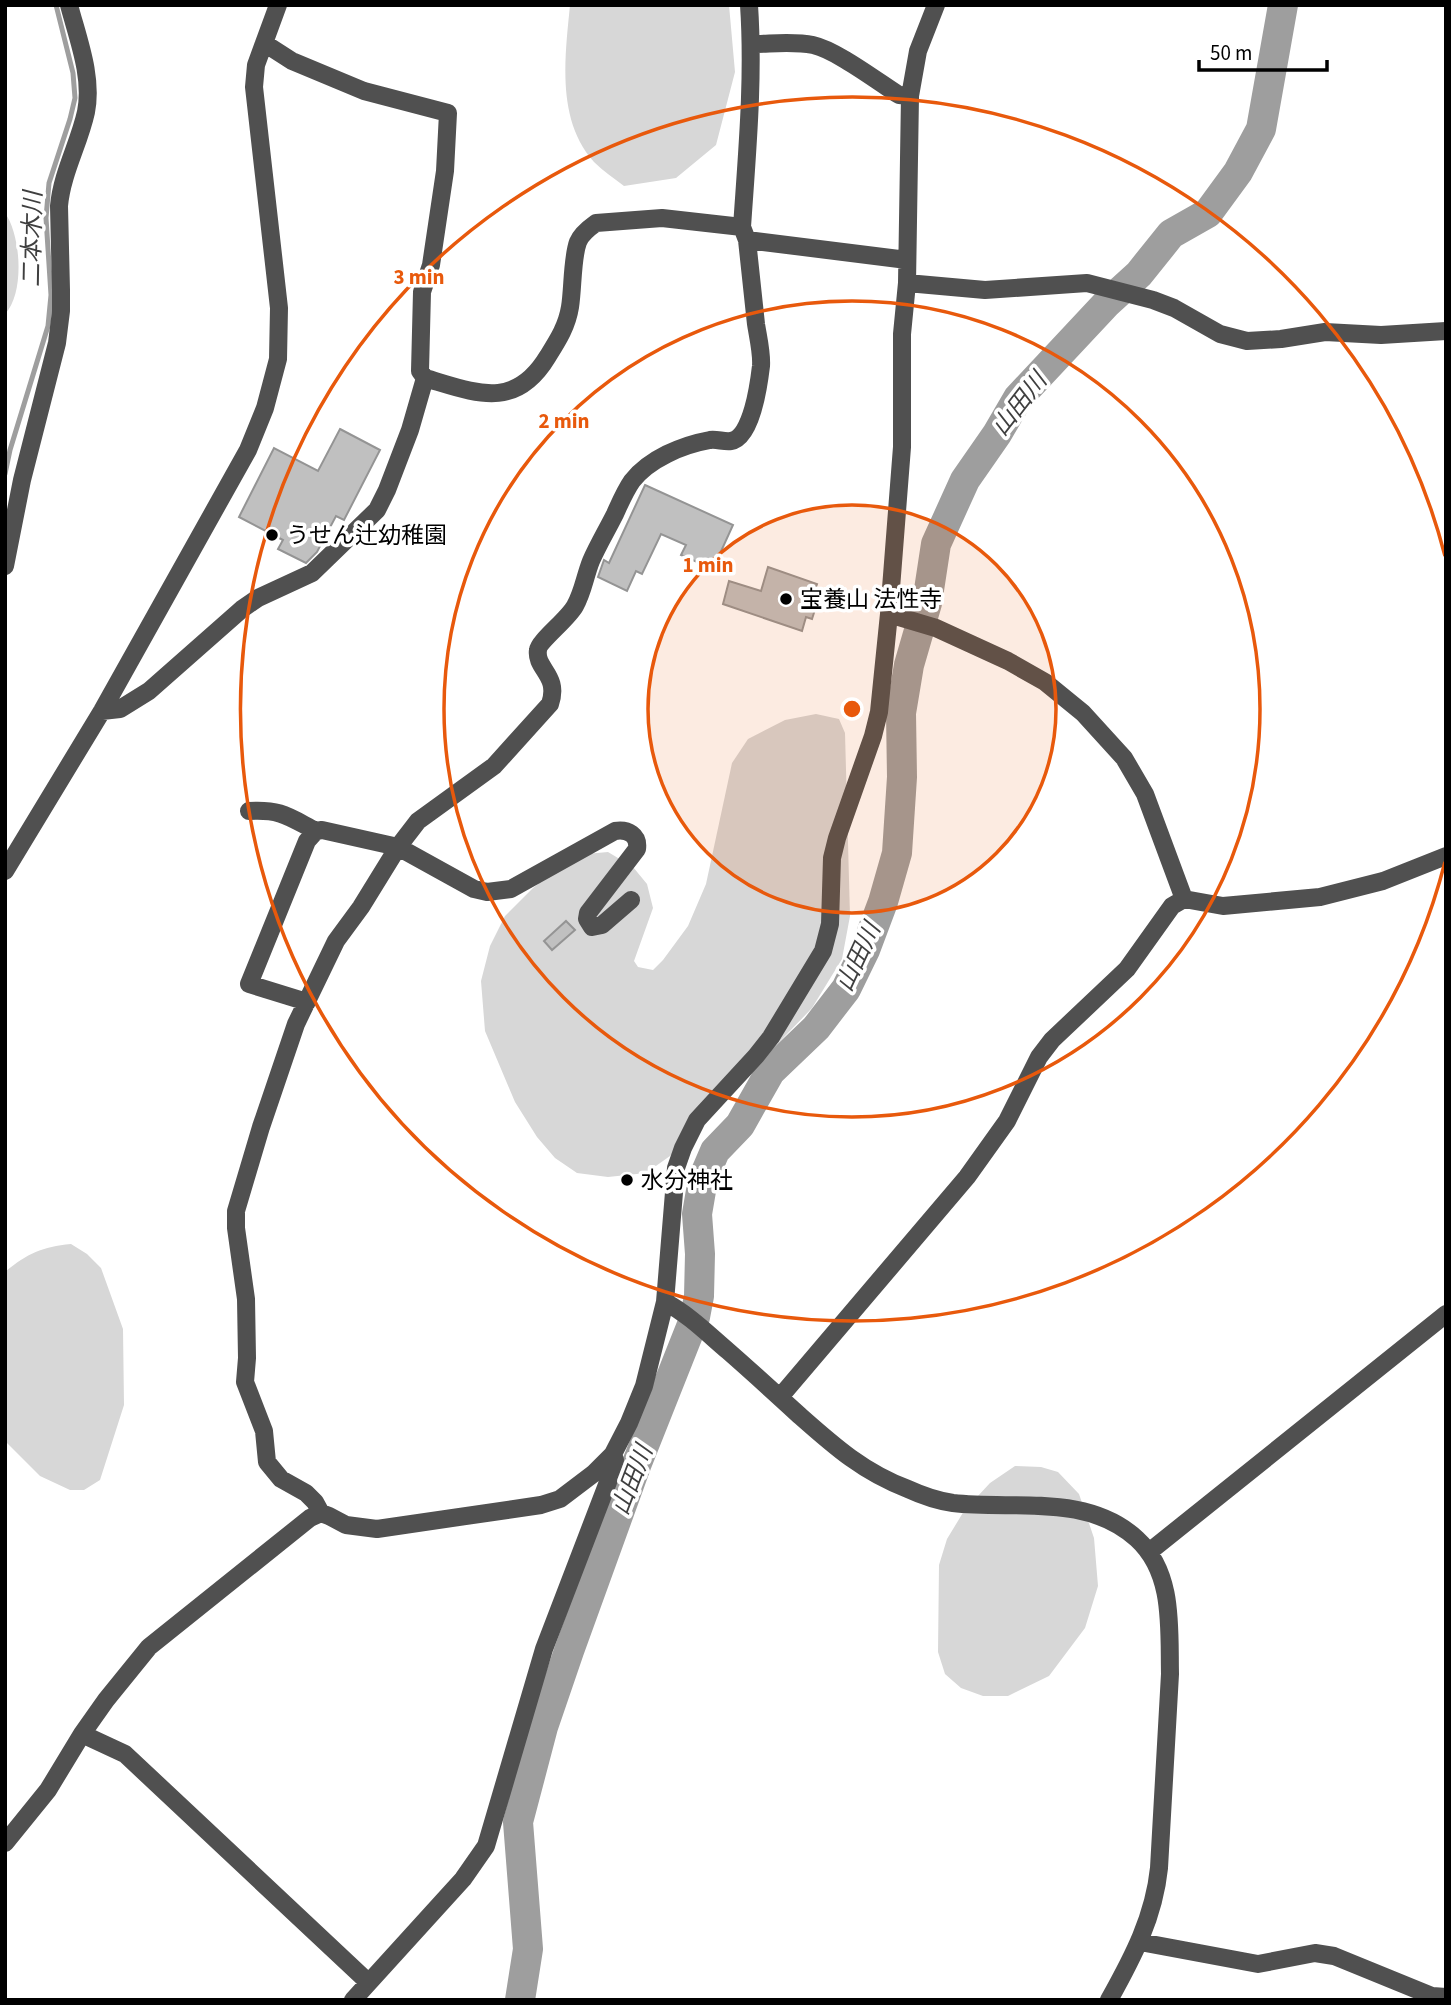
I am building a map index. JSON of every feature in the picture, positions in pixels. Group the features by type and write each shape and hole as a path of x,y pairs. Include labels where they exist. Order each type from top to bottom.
{"street":[{"path":"5,566 22,480 57,343 61,301 61,188 86,109 86,73 69,5"},
{"path":"5,871 102,711 247,450 265,408 278,359 279,308 254,87 256,65 278,5"},
{"path":"749,5 752,44 744,233 761,364 753,411 745,430 738,439 731,441 713,440 689,445 643,467 630,483 590,562 583,590 575,607 538,649 553,686 554,693 550,704 494,766 418,821 336,941 296,1024 236,1211 246,1299 245,1382 264,1431 267,1462 281,1479 306,1493 321,1513 346,1525 377,1529 541,1506 575,1490 613,1454 644,1385 671,1305 676,1168 683,1147 697,1120 771,1037 823,951 830,924 832,858 873,736 895,615 902,447 902,334 907,260 910,96 918,51 936,5"},
{"path":"264,43 292,61 364,91 447,113 445,171 431,265 422,292 419,370 425,378 487,394 509,391 526,384 538,372 565,329 577,243 582,234 596,223 662,218 907,260"},
{"path":"752,44 813,45 827,50 899,95 910,96"},
{"path":"906,283 985,290 1087,283 1153,300 1174,308 1220,334 1247,341 1325,332 1381,335 1446,331"},
{"path":"102,711 120,709 149,691 242,609 258,598 312,573 377,510 410,430 425,378"},
{"path":"895,615 936,628 1008,661 1045,682 1083,713 1124,758 1144,794 1184,899"},
{"path":"249,811 278,811 316,831 322,830 398,847 474,889 487,892 511,889 615,831 628,831 633,834 638,844 635,854 586,919 592,926 602,925 631,900"},
{"path":"307,1002 249,984 307,841 316,831"},
{"path":"780,1397 967,1177 1007,1121 1039,1057 1052,1040 1127,969 1172,906 1184,899 1223,905 1320,897 1384,881 1446,856"},
{"path":"671,1305 714,1338 843,1454 874,1474 909,1490 951,1503 1059,1507 1084,1511 1127,1531 1149,1552 1160,1572 1166,1596 1170,1674 1157,1888 1140,1942 1109,2000"},
{"path":"1149,1552 1446,1314"},
{"path":"352,2000 463,1879 485,1846 544,1649 608,1482 615,1460 613,1454"},
{"path":"5,1843 48,1790 106,1700 149,1647 310,1518 321,1513"},
{"path":"82,1734 125,1754 368,1982"},
{"path":"1140,1942 1258,1964 1315,1953 1334,1956 1432,1996 1446,1997"}],"shaded area":[{"path":"570,5 729,5 735,72 716,145 676,178 624,186 594,162 582,145 568,108 566,87"},
{"path":"5,213 15,235 19,264 16,292 5,314"},
{"path":"816,714 839,719 845,733 850,916 842,959 812,1008 670,1156 646,1173 608,1177 577,1173 555,1158 537,1137 515,1102 485,1031 481,981 490,946 505,916 533,888 575,855 608,852 633,867 647,884 653,908 634,961 638,967 653,970 688,926 706,884 732,763 748,739 785,720"},
{"path":"71,1244 87,1254 101,1268 123,1329 124,1405 100,1480 84,1490 70,1490 40,1476 5,1441 5,1272 36,1252"},
{"path":"1015,1466 1041,1467 1058,1472 1079,1494 1094,1538 1098,1586 1085,1628 1049,1676 1008,1696 983,1696 961,1688 945,1674 938,1652 939,1565 947,1539 964,1511 990,1483"}],"building":[{"path":"340,429 380,450 344,520 336,516 317,552 306,563 278,549 283,540 239,517 274,448 318,471"},
{"path":"645,485 733,525 713,569 681,555 686,545 661,534 642,574 636,571 627,591 598,577 604,560 609,563"},
{"name":"宝養山 法性寺","path":"768,567 817,584 812,598 818,600 812,619 806,617 802,631 723,604 729,581 761,591"},
{"path":"566,921 575,930 552,950 544,941"}],"waterway":[{"name":"二本木川","path":"5,474 48,326 51,295 46,218 49,183 75,98 73,73 56,5"},
{"name":"山田川","path":"520,2000 528,1949 518,1822 543,1727 637,1463 695,1317 699,1296 700,1254 697,1214 703,1179 715,1151 740,1125 770,1072 816,1028 846,989 865,950 883,902 897,853 902,777 901,713 909,665 927,603 936,544 965,480 1018,398 1106,304 1139,274 1171,234 1208,213 1238,172 1261,129 1283,5"}],"place":[{"name":"うせん辻幼稚園","path":"272,535"},
{"name":"宝養山 法性寺","path":"786,599"},
{"name":"水分神社","path":"627,1180"}]}
